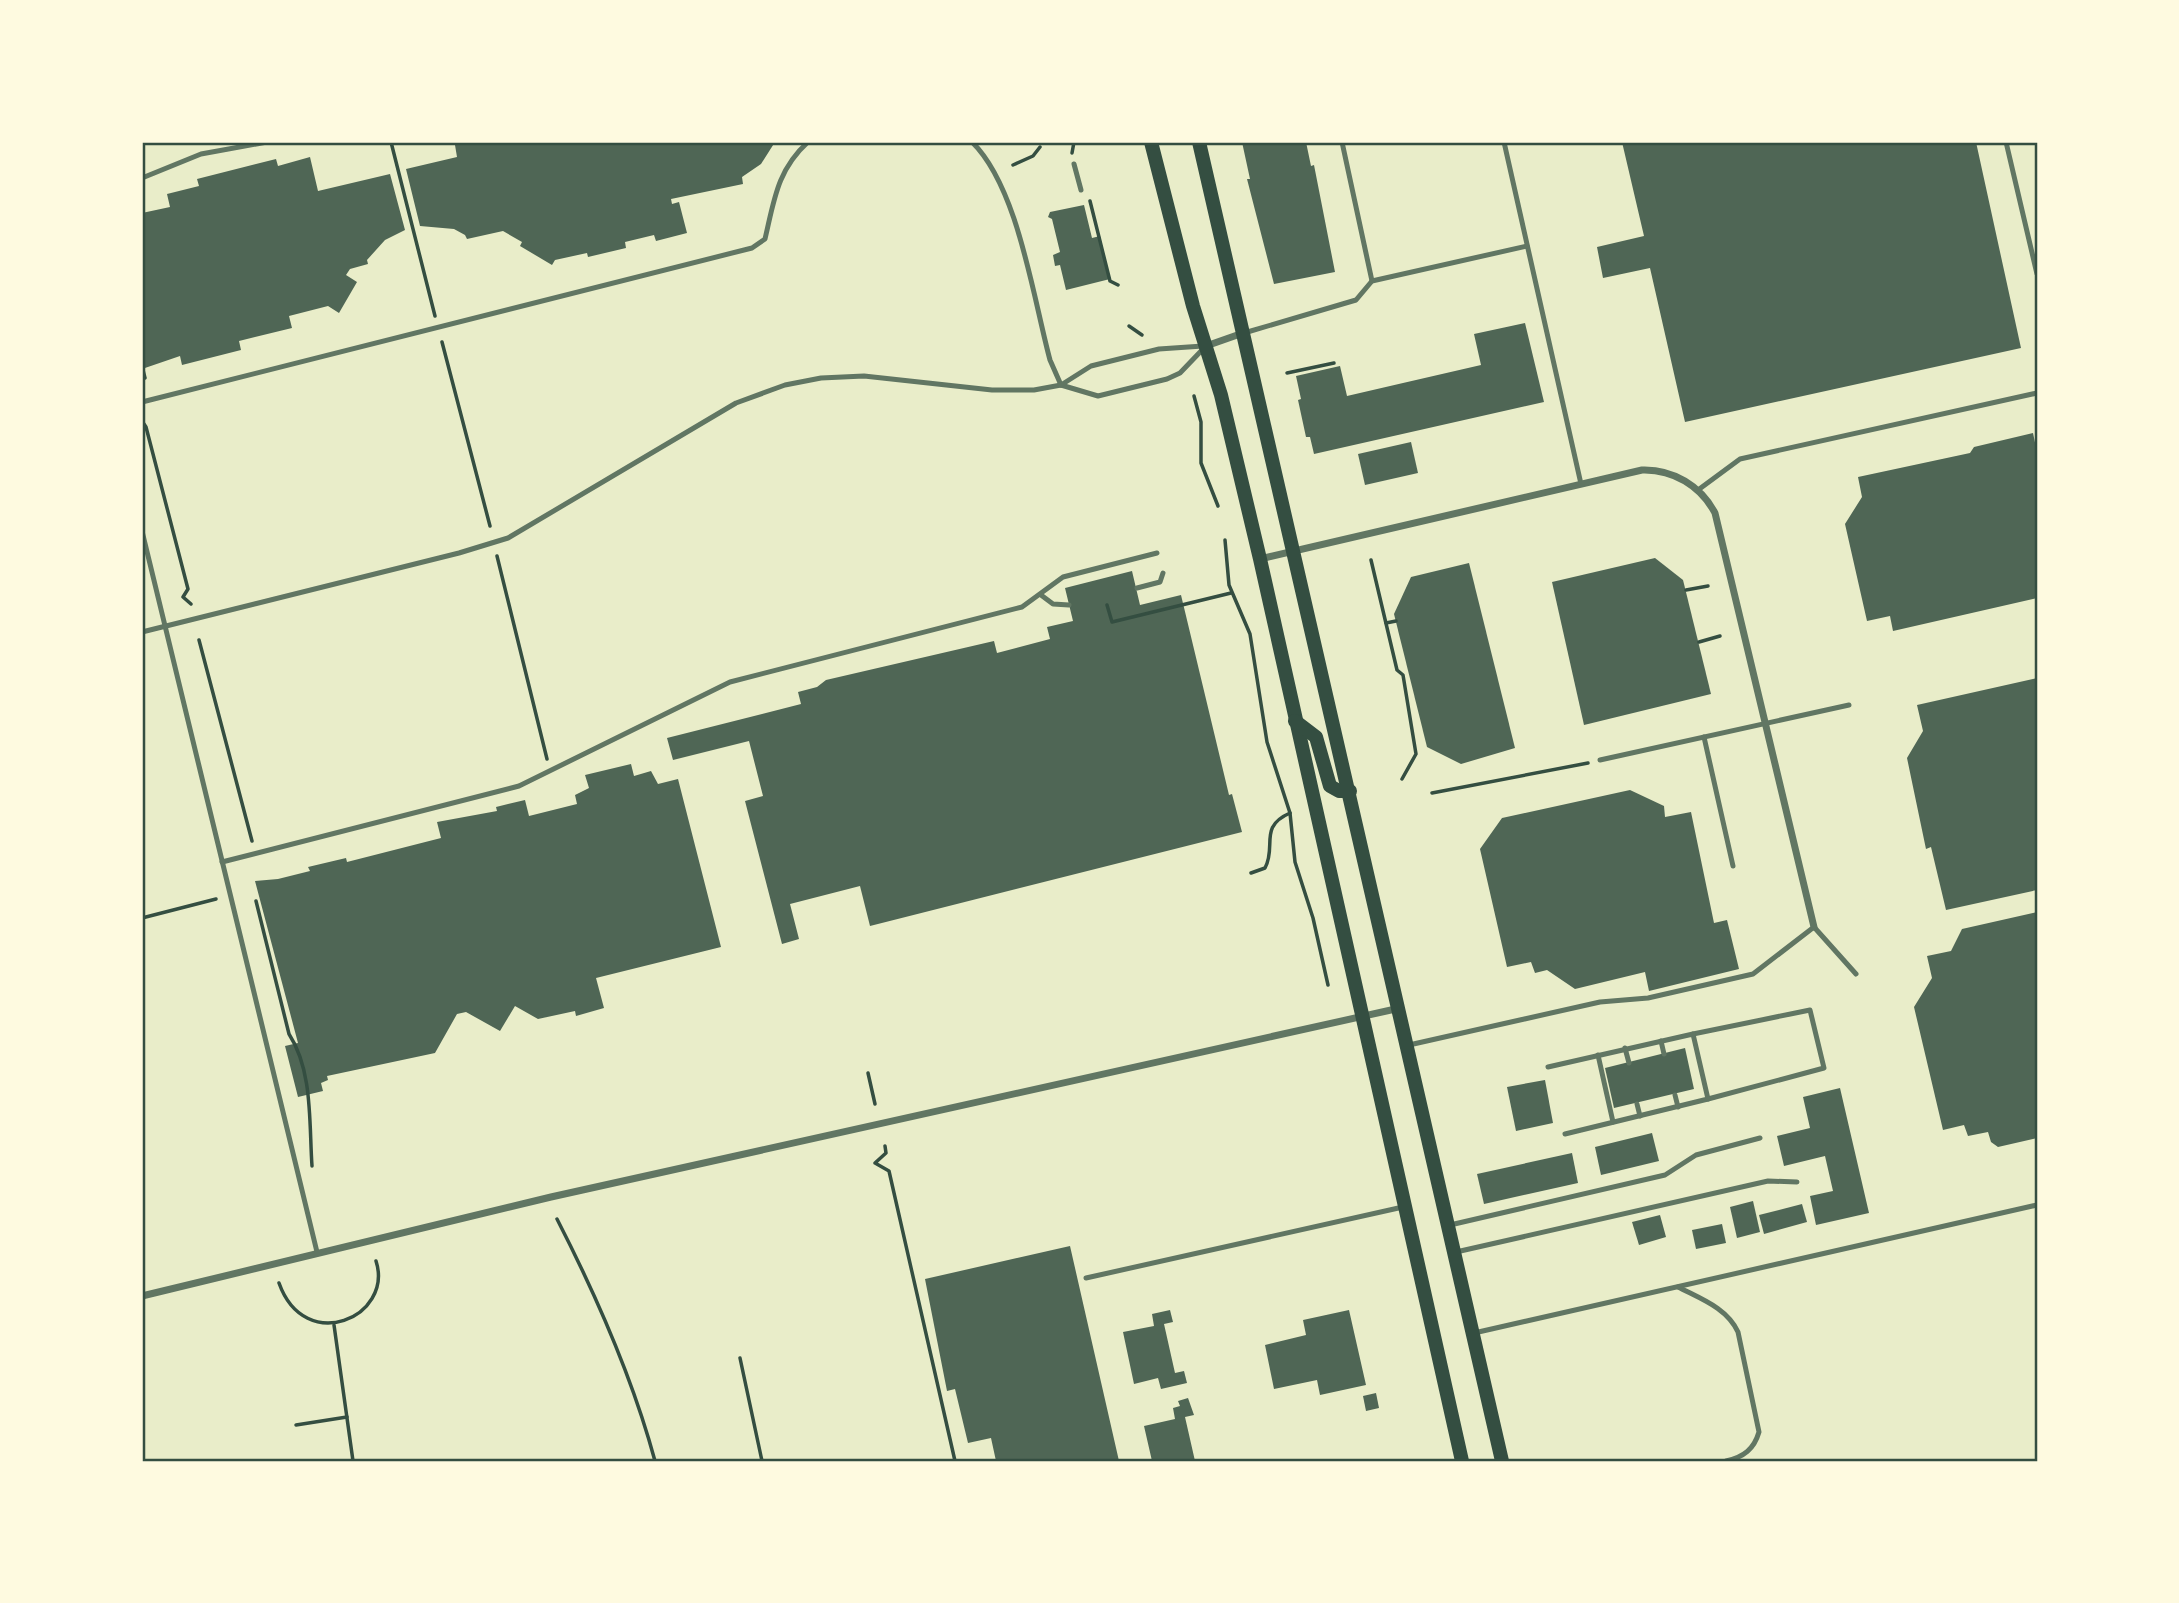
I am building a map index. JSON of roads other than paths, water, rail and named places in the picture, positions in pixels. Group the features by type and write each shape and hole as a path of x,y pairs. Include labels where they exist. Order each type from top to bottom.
{"main road":[{"path":"1152,142 1221,395 1260,559 1462,1461"},
{"path":"1199,142 1409,1045 1502,1461"},
{"path":"1295,721 1316,737 1330,786 1339,791 1350,791"}],"street":[{"path":"1206,346 1244,333"},
{"path":"1260,559 1642,470 1659,469 1676,475 1698,491 1715,513 1814,928"},
{"path":"142,1296 317,1252 1400,1008"}],"lane":[{"path":"142,178 201,154 267,142"},
{"path":"142,402 752,248 765,239 772,197 783,172 808,142"},
{"path":"972,142 991,163 1008,197 1050,360 1061,385"},
{"path":"1342,142 1372,281"},
{"path":"1504,142 1580,484"},
{"path":"2006,142 2037,274"},
{"path":"1074,164 1081,190"},
{"path":"1244,333 1356,300 1372,281 1527,246"},
{"path":"1061,385 1091,366 1159,349 1206,346"},
{"path":"142,632 459,553 508,538 736,403 785,385 821,378 864,376 992,390 1061,385 1098,396 1167,379 1180,373 1206,346"},
{"path":"1698,491 1740,459 2037,393"},
{"path":"142,531 317,1252"},
{"path":"222,862 512,788 730,681 1022,607 1070,575 1157,552"},
{"path":"1137,588 1160,582 1163,573"},
{"path":"1041,595 1053,604 1069,605"},
{"path":"1600,760 1849,705"},
{"path":"1704,737 1732,866"},
{"path":"1409,1045 1600,1002 1648,998 1753,974 1814,928 1856,974"},
{"path":"1548,1067 1625,1048 1810,1010 1819,1045 1824,1068 1565,1134"},
{"path":"1693,1034 1708,1099"},
{"path":"1661,1041 1664,1054"},
{"path":"1625,1048 1629,1063"},
{"path":"1598,1055 1613,1122"},
{"path":"1675,1096 1678,1107"},
{"path":"1637,1104 1640,1116"},
{"path":"1450,1225 1665,1175 1696,1154 1760,1138"},
{"path":"1456,1252 1768,1181 1797,1182"},
{"path":"1474,1333 2037,1205"},
{"path":"1086,1278 1406,1206"},
{"path":"1678,1287 1722,1310 1732,1320 1738,1332 1759,1432 1755,1443 1746,1453 1726,1461"}]}
